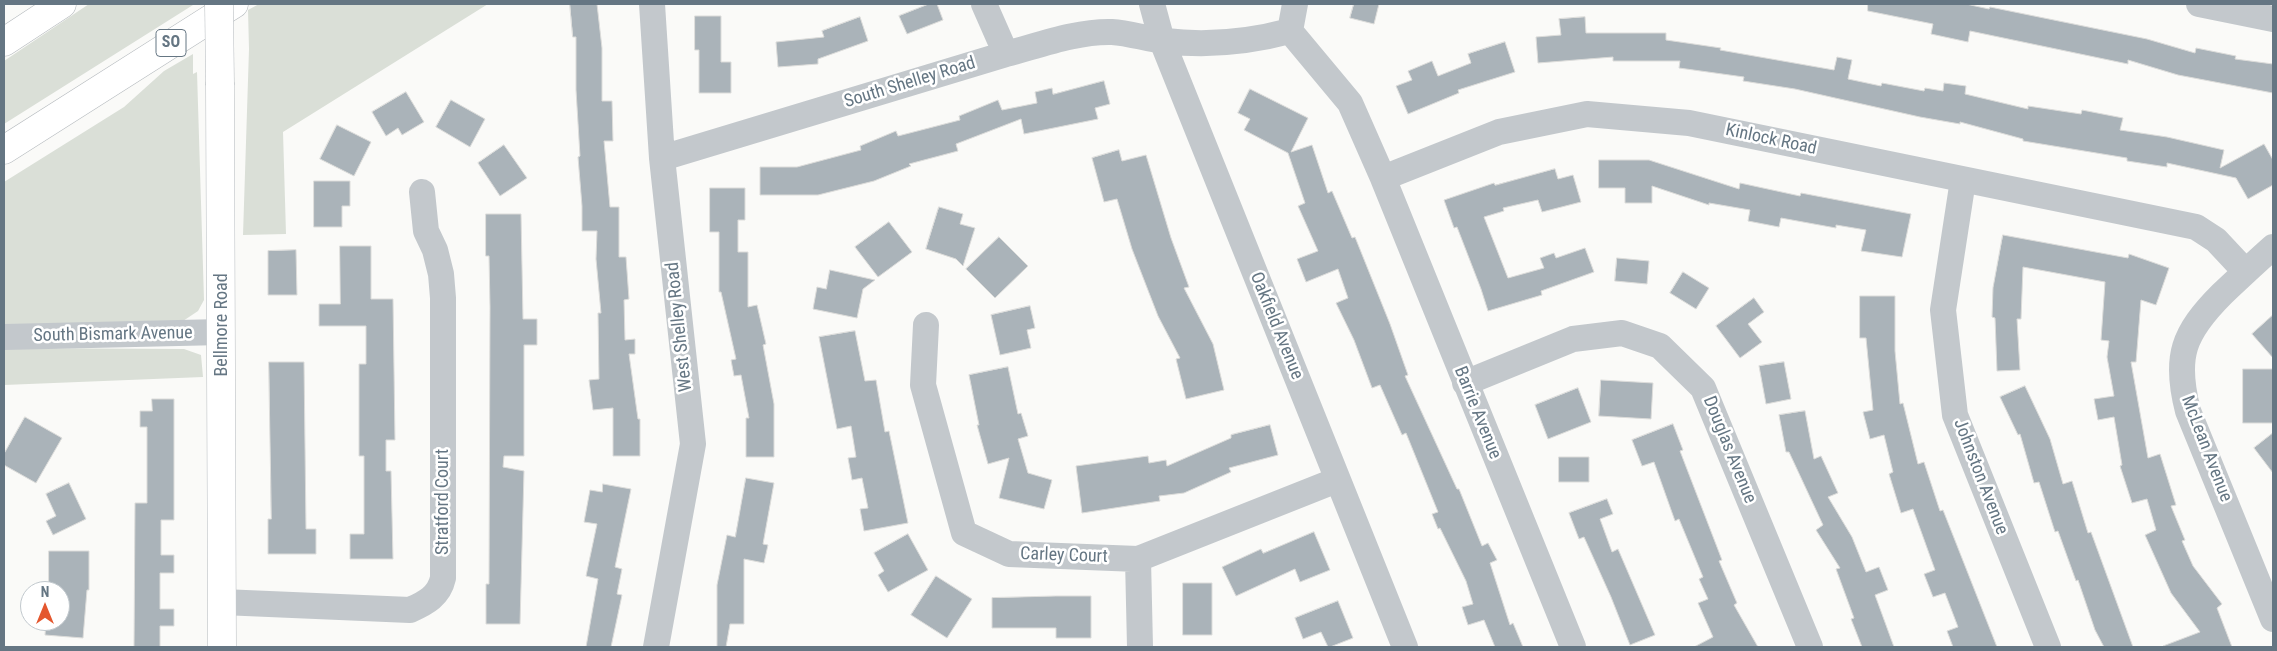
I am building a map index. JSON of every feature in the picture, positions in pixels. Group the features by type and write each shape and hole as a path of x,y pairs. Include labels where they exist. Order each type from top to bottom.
{"main road":[{"path":"4,42 62,4"},
{"name":"Bellmore Road","path":"220,4 222,647"},
{"name":"SO","path":"4,150 234,4"}],"street":[{"name":"West Shelley Road","path":"652,4 662,158 693,444 656,647"},
{"path":"984,4 1006,54"},
{"name":"Oakfield Avenue","path":"1152,4 1162,41 1405,647"},
{"path":"1290,31 1295,4"},
{"path":"2199,4 2273,19"},
{"path":"1162,41 1189,43 1227,42 1260,39 1290,31"},
{"path":"1290,31 1350,103 1383,178"},
{"name":"South Shelley Road","path":"662,158 1006,54 1097,32 1113,32 1162,41"},
{"name":"Kinlock Road","path":"1383,178 1499,132 1587,114 1689,123 2196,227 2216,240 2246,271"},
{"name":"Barrie Avenue","path":"1383,178 1573,647"},
{"name":"Johnston Avenue","path":"1962,180 1944,310 1955,415 2048,647"},
{"name":"Stratford Court","path":"222,602 410,610 429,602 442,586 443,298 441,274 435,250 426,231 422,192"},
{"name":"McLean Avenue","path":"2273,247 2246,271 2195,323 2183,354 2182,378 2188,411 2273,619"},
{"name":"Carley Court","path":"926,325 923,385 964,533 1009,554 1138,559 1337,480"},
{"name":"South Bismark Avenue","path":"4,337 222,332"},
{"name":"Douglas Avenue","path":"1465,383 1573,339 1622,334 1660,346 1703,388 1810,647"},
{"path":"1138,559 1140,647"}],"shaded area":[{"path":"89,4 193,5 4,124 4,61"},
{"path":"259,4 488,4 283,132 286,234 243,235 249,49 248,10"},
{"path":"193,54 193,74 197,72 204,300 198,311 183,321 4,326 4,182 124,107 164,71"},
{"path":"4,348 184,349 201,355 203,377 4,385"}],"building":[{"path":"570,4 597,4 602,48 602,101 612,101 613,141 604,141 610,207 619,207 619,257 626,257 629,299 624,300 625,340 635,339 635,354 629,354 638,419 640,419 640,456 613,456 613,408 593,410 589,380 599,379 598,313 601,313 596,259 597,231 582,231 578,157 580,156 576,90 576,37 573,37"},
{"path":"929,4 937,4 943,20 907,34 899,16"},
{"path":"1354,4 1379,4 1374,24 1350,18"},
{"path":"1868,4 1966,4 1989,9 1990,7 2147,39 2195,53 2196,48 2236,56 2235,59 2273,64 2273,93 2178,75 2128,60 2128,64 1970,31 1968,42 1931,34 1933,24 1868,11"},
{"path":"695,16 721,16 721,62 731,62 731,93 699,93 699,50 695,50"},
{"path":"860,17 868,41 818,59 818,64 778,67 776,42 824,37 822,31"},
{"path":"1585,17 1586,33 1666,33 1666,40 1721,48 1720,50 1834,70 1837,57 1852,60 1848,79 1881,86 1882,83 1924,91 1925,88 1943,91 1944,83 1966,86 1965,94 2028,109 2028,106 2081,114 2082,110 2123,118 2120,130 2167,137 2224,150 2220,168 2264,144 2273,160 2273,185 2248,199 2236,178 2167,163 2167,167 2127,161 2127,158 2023,141 2023,139 1960,122 1960,124 1920,117 1795,89 1743,81 1744,77 1679,68 1680,61 1613,61 1613,57 1538,63 1536,37 1561,35 1559,19"},
{"path":"1505,42 1515,72 1458,90 1459,93 1408,114 1396,86 1412,80 1408,71 1432,61 1438,76 1471,63 1468,54"},
{"path":"1104,81 1110,104 1095,108 1098,119 1024,134 1021,119 956,144 958,151 909,164 911,166 874,181 818,195 760,195 760,167 797,167 861,150 860,146 896,131 898,136 960,120 959,116 998,100 1002,110 1037,103 1035,92 1052,88 1053,94"},
{"path":"1250,89 1308,118 1291,152 1312,145 1328,193 1332,191 1352,238 1355,237 1390,324 1408,375 1405,376 1457,489 1459,489 1482,546 1488,543 1497,560 1490,563 1510,625 1513,623 1523,647 1495,647 1484,620 1468,625 1462,607 1473,604 1466,581 1440,528 1438,529 1432,514 1438,512 1406,433 1402,435 1380,385 1372,388 1354,340 1336,303 1348,298 1338,269 1306,282 1297,259 1318,251 1298,206 1305,203 1288,153 1244,130 1250,119 1238,113"},
{"path":"406,92 424,122 402,135 398,128 386,136 372,112"},
{"path":"451,100 485,119 470,147 436,127"},
{"path":"337,125 371,142 354,176 320,159"},
{"path":"504,145 527,178 500,196 478,163"},
{"path":"1119,150 1122,161 1146,155 1171,238 1189,287 1184,288 1213,344 1224,390 1186,399 1176,359 1180,358 1158,316 1132,249 1117,199 1104,202 1092,158"},
{"path":"1599,160 1649,160 1739,189 1740,183 1800,196 1801,193 1911,214 1902,257 1861,251 1866,230 1836,225 1836,228 1781,218 1779,227 1748,221 1750,210 1709,203 1709,205 1652,186 1652,203 1625,203 1625,188 1599,188"},
{"path":"1555,169 1558,179 1573,175 1581,202 1542,212 1538,200 1503,208 1504,211 1484,217 1508,278 1544,268 1540,258 1554,253 1556,258 1585,248 1594,272 1541,291 1542,295 1488,311 1457,227 1454,228 1444,200 1494,183 1495,185"},
{"path":"314,181 350,181 350,206 342,206 342,227 314,227"},
{"path":"710,188 745,188 745,220 738,220 738,252 748,252 748,307 757,305 766,344 763,345 774,404 774,457 746,457 746,418 749,418 741,375 734,376 731,360 736,359 721,292 719,292 719,232 710,232"},
{"path":"939,207 963,214 960,224 975,228 963,266 956,259 926,249"},
{"path":"486,214 521,214 523,319 537,319 537,345 524,345 524,456 504,456 503,467 524,471 520,624 486,624 486,584 489,584 490,307 489,256 486,256"},
{"path":"889,222 912,252 878,277 855,247"},
{"path":"2003,235 2128,258 2129,254 2169,268 2156,305 2141,300 2136,362 2131,362 2148,458 2160,454 2176,505 2171,506 2185,540 2182,541 2193,566 2222,604 2217,608 2232,647 2163,647 2200,632 2171,593 2145,535 2156,530 2147,499 2132,503 2120,466 2122,465 2114,417 2098,420 2094,399 2114,396 2107,357 2109,341 2101,340 2105,282 2023,267 2021,319 2017,319 2020,370 1997,371 1995,318 1992,317 1993,288"},
{"path":"999,237 1028,266 995,298 966,269"},
{"path":"340,246 371,246 371,299 393,299 395,440 386,440 386,471 391,471 393,559 350,559 350,534 364,534 364,456 359,456 359,364 366,364 366,326 319,326 319,304 340,304"},
{"path":"296,250 297,295 268,295 268,251"},
{"path":"1617,258 1649,261 1647,284 1615,281"},
{"path":"830,270 875,280 863,289 857,318 813,309 817,287 826,289"},
{"path":"1683,272 1709,288 1696,309 1670,293"},
{"path":"1860,296 1895,296 1895,351 1900,404 1903,403 1918,464 1924,462 1940,511 1943,510 1997,647 1953,647 1947,631 1958,627 1945,593 1933,597 1924,574 1935,570 1913,509 1901,513 1889,474 1893,472 1884,435 1870,439 1863,412 1873,410 1866,338 1860,338"},
{"path":"1754,298 1764,312 1748,324 1762,342 1740,358 1716,326"},
{"path":"1030,306 1035,328 1027,330 1031,348 1000,355 991,315"},
{"path":"2273,315 2273,358 2252,334"},
{"path":"855,331 865,381 876,380 885,432 889,431 908,523 864,531 860,509 868,508 862,478 852,480 848,458 856,457 851,426 837,429 819,337"},
{"path":"269,362 304,362 306,529 316,529 316,554 268,554 268,519 271,519"},
{"path":"1784,362 1791,399 1766,404 1759,366"},
{"path":"1008,367 1018,414 1021,413 1028,436 1018,439 1028,473 1052,480 1044,509 999,498 1009,458 988,464 977,425 979,425 969,375"},
{"path":"2243,369 2273,369 2273,423 2243,423"},
{"path":"1601,380 1653,383 1651,419 1599,416"},
{"path":"2025,386 2050,439 2063,484 2072,481 2088,533 2091,532 2133,647 2104,647 2095,630 2078,580 2076,581 2058,531 2055,532 2039,482 2034,483 2020,434 2018,435 2000,397"},
{"path":"1578,388 1591,422 1548,439 1535,405"},
{"path":"152,399 174,399 174,520 161,520 161,555 174,555 174,573 160,573 160,609 174,609 174,626 160,626 160,647 134,647 135,503 147,503 147,427 140,427 140,411 152,411"},
{"path":"1805,411 1814,459 1821,456 1838,493 1828,497 1852,537 1866,572 1879,567 1888,590 1875,595 1894,647 1862,647 1851,619 1854,618 1836,569 1840,568 1816,530 1823,525 1789,452 1786,452 1779,415"},
{"path":"25,417 62,438 36,483 4,465 4,454"},
{"path":"1673,424 1683,450 1680,451 1722,560 1719,561 1737,603 1734,605 1758,647 1694,647 1713,637 1698,603 1708,599 1699,579 1703,577 1679,519 1675,521 1654,462 1642,466 1632,440"},
{"path":"1270,425 1278,455 1229,468 1231,472 1184,493 1159,496 1160,501 1082,513 1076,466 1148,456 1149,463 1166,460 1167,466 1231,438 1231,435"},
{"path":"2273,433 2273,473 2254,448"},
{"path":"1559,457 1589,457 1589,482 1559,482"},
{"path":"746,478 774,483 763,544 768,545 764,563 744,559 744,624 730,624 726,647 717,647 717,585 727,535 735,537"},
{"path":"69,483 86,519 53,535 46,521 56,516 46,494"},
{"path":"603,484 631,489 615,567 622,569 617,594 622,595 611,647 586,647 598,579 586,576 597,524 584,522 590,490 602,492"},
{"path":"1607,499 1613,514 1600,519 1612,552 1618,549 1655,635 1630,645 1584,537 1579,539 1569,513"},
{"path":"1314,532 1330,570 1300,582 1295,569 1236,596 1222,567 1261,549 1263,553"},
{"path":"908,534 928,570 888,592 878,575 884,571 874,553"},
{"path":"49,551 89,551 89,590 87,590 83,638 45,635 45,631 70,631 70,581 49,581"},
{"path":"936,576 972,599 947,638 911,615"},
{"path":"1183,583 1212,583 1212,635 1183,635"},
{"path":"1091,596 1091,638 1056,638 1056,628 992,628 992,598"},
{"path":"1338,601 1353,638 1330,647 1328,647 1321,632 1303,639 1295,618"}]}
